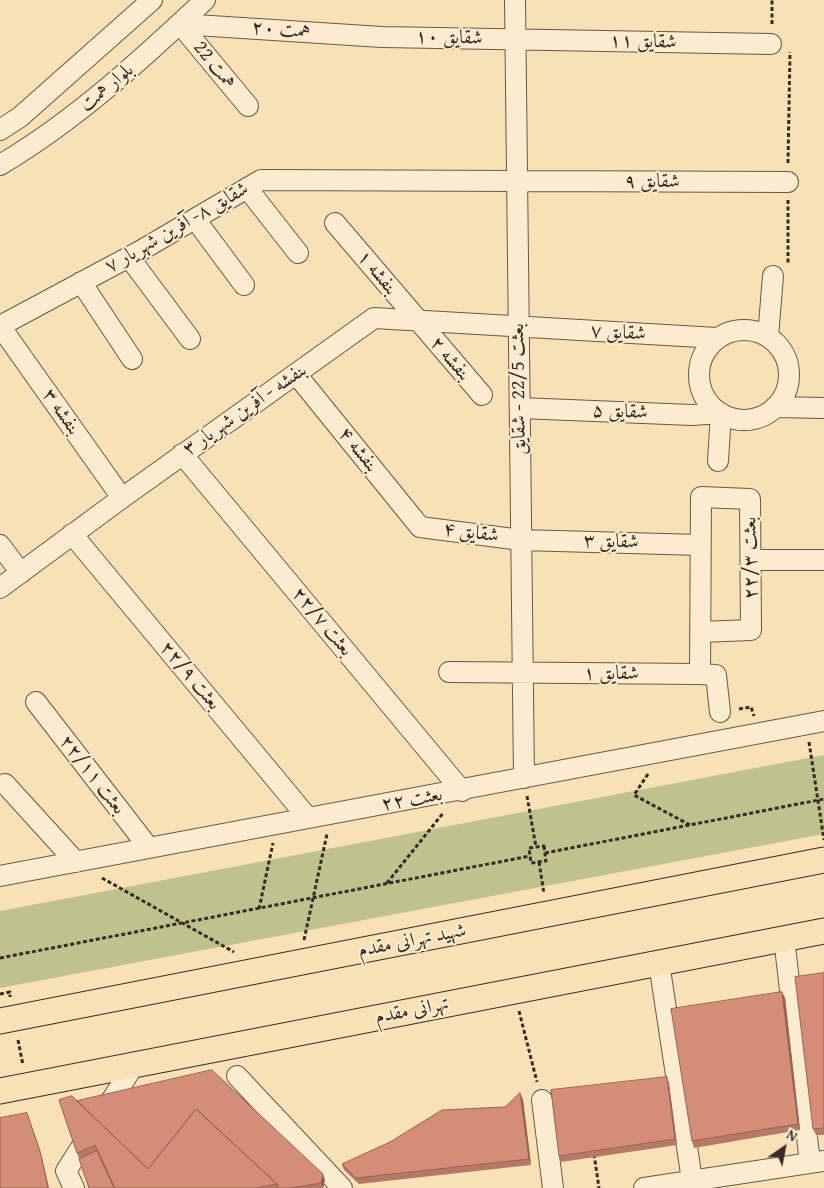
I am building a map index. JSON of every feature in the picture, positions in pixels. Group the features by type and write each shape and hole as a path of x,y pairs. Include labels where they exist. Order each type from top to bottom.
{"main road":[{"name":"شهید تهرانی مقدم","path":"0,1021 824,860"},
{"name":"تهرانی مقدم","path":"0,1092 824,931"}],"street":[{"name":"بلوار همت","path":"0,130 20,117 151,0"},
{"name":"بلوار همت","path":"0,165 40,142 114,83 205,0"},
{"name":"بعثت 22/5 - شقایق","path":"515,0 524,778"},
{"name":"همت ۲۰","path":"180,24 382,37"},
{"name":"همت 22","path":"180,24 248,106"},
{"name":"شقایق ۱۰","path":"382,37 515,40"},
{"name":"شقایق ۱۱","path":"515,40 771,44"},
{"name":"شقایق ۸- آفرین شهریار ۷","path":"0,326 129,257 261,180 517,182"},
{"name":"شقایق ۹","path":"517,182 788,182"},
{"path":"247,188 298,253"},
{"path":"195,219 244,285"},
{"name":"بنفشه ۱","path":"335,223 418,322"},
{"path":"129,257 190,339"},
{"path":"768,337 773,276"},
{"path":"81,282 132,359"},
{"name":"بنفشه - آفرین شهریار ۳","path":"0,588 182,454 374,318 518,328"},
{"name":"بنفشه ۲","path":"418,322 482,395"},
{"name":"بنفشه ۳","path":"0,326 122,498"},
{"name":"شقایق ۷","path":"518,328 716,338"},
{"path":"742,329 756,331 768,337 786,357 789,370 788,383 783,396 776,407 763,415 749,419 734,419 721,413 709,404 702,391 698,377 700,362 706,349 716,338 742,329"},
{"name":"بنفشه ۴","path":"296,374 420,527"},
{"path":"776,407 824,408"},
{"name":"شقایق ۵","path":"520,408 692,415 721,413"},
{"path":"718,461 721,413"},
{"name":"بعثت ۲۲/۷","path":"182,454 462,791"},
{"name":"بعثت ۲۲/۳","path":"701,498 750,499 751,560 751,630 700,632 701,498"},
{"name":"شقایق ۴","path":"420,527 521,540"},
{"name":"بعثت ۲۲/۹","path":"72,534 308,818"},
{"name":"شقایق ۳","path":"521,540 700,545"},
{"path":"0,545 21,573"},
{"path":"751,560 824,560"},
{"path":"700,632 700,674 716,675 720,712"},
{"name":"شقایق ۱","path":"449,672 700,674"},
{"name":"بعثت ۲۲/۱۱","path":"36,702 149,848"},
{"name":"بعثت ۲۲","path":"0,876 462,791 815,723"},
{"path":"5,784 76,862"},
{"path":"644,1188 817,1162 784,938"},
{"path":"659,963 692,1180"},
{"path":"70,1179 134,1065"},
{"path":"237,1076 342,1188"},
{"path":"542,1100 553,1188"}],"path":[{"path":"772,0 771,44 790,47 788,266 773,276"},
{"path":"815,723 818,800 824,840"},
{"path":"662,752 634,795 691,825"},
{"path":"524,778 536,847"},
{"path":"387,884 462,791"},
{"path":"545,853 824,799"},
{"path":"299,963 331,814"},
{"path":"259,909 278,824"},
{"path":"544,846 546,861 532,863 529,848 536,847 544,846"},
{"path":"0,958 530,856"},
{"path":"76,862 181,924 264,969"},
{"path":"539,862 548,914"},
{"path":"514,991 542,1100"},
{"path":"0,994 10,992"},
{"path":"594,1152 599,1188"}],"green space":[{"path":"824,755 824,834 0,988 0,911"}],"building":[{"path":"824,973 824,1128 813,1129 795,977"},
{"path":"782,992 798,1124 692,1141 671,1009"},
{"path":"212,1070 323,1174 321,1183 279,1188 277,1184 196,1109 148,1169 77,1101"},
{"path":"667,1077 675,1139 559,1156 551,1090"},
{"path":"520,1093 529,1159 356,1178 342,1164 390,1142 442,1110 505,1107"},
{"path":"72,1096 148,1169 196,1109 277,1184 256,1188 115,1188 95,1145 77,1153 59,1100"},
{"path":"27,1113 40,1151 48,1188 0,1188 0,1118"},
{"path":"97,1151 114,1188 89,1188 79,1159"}]}
